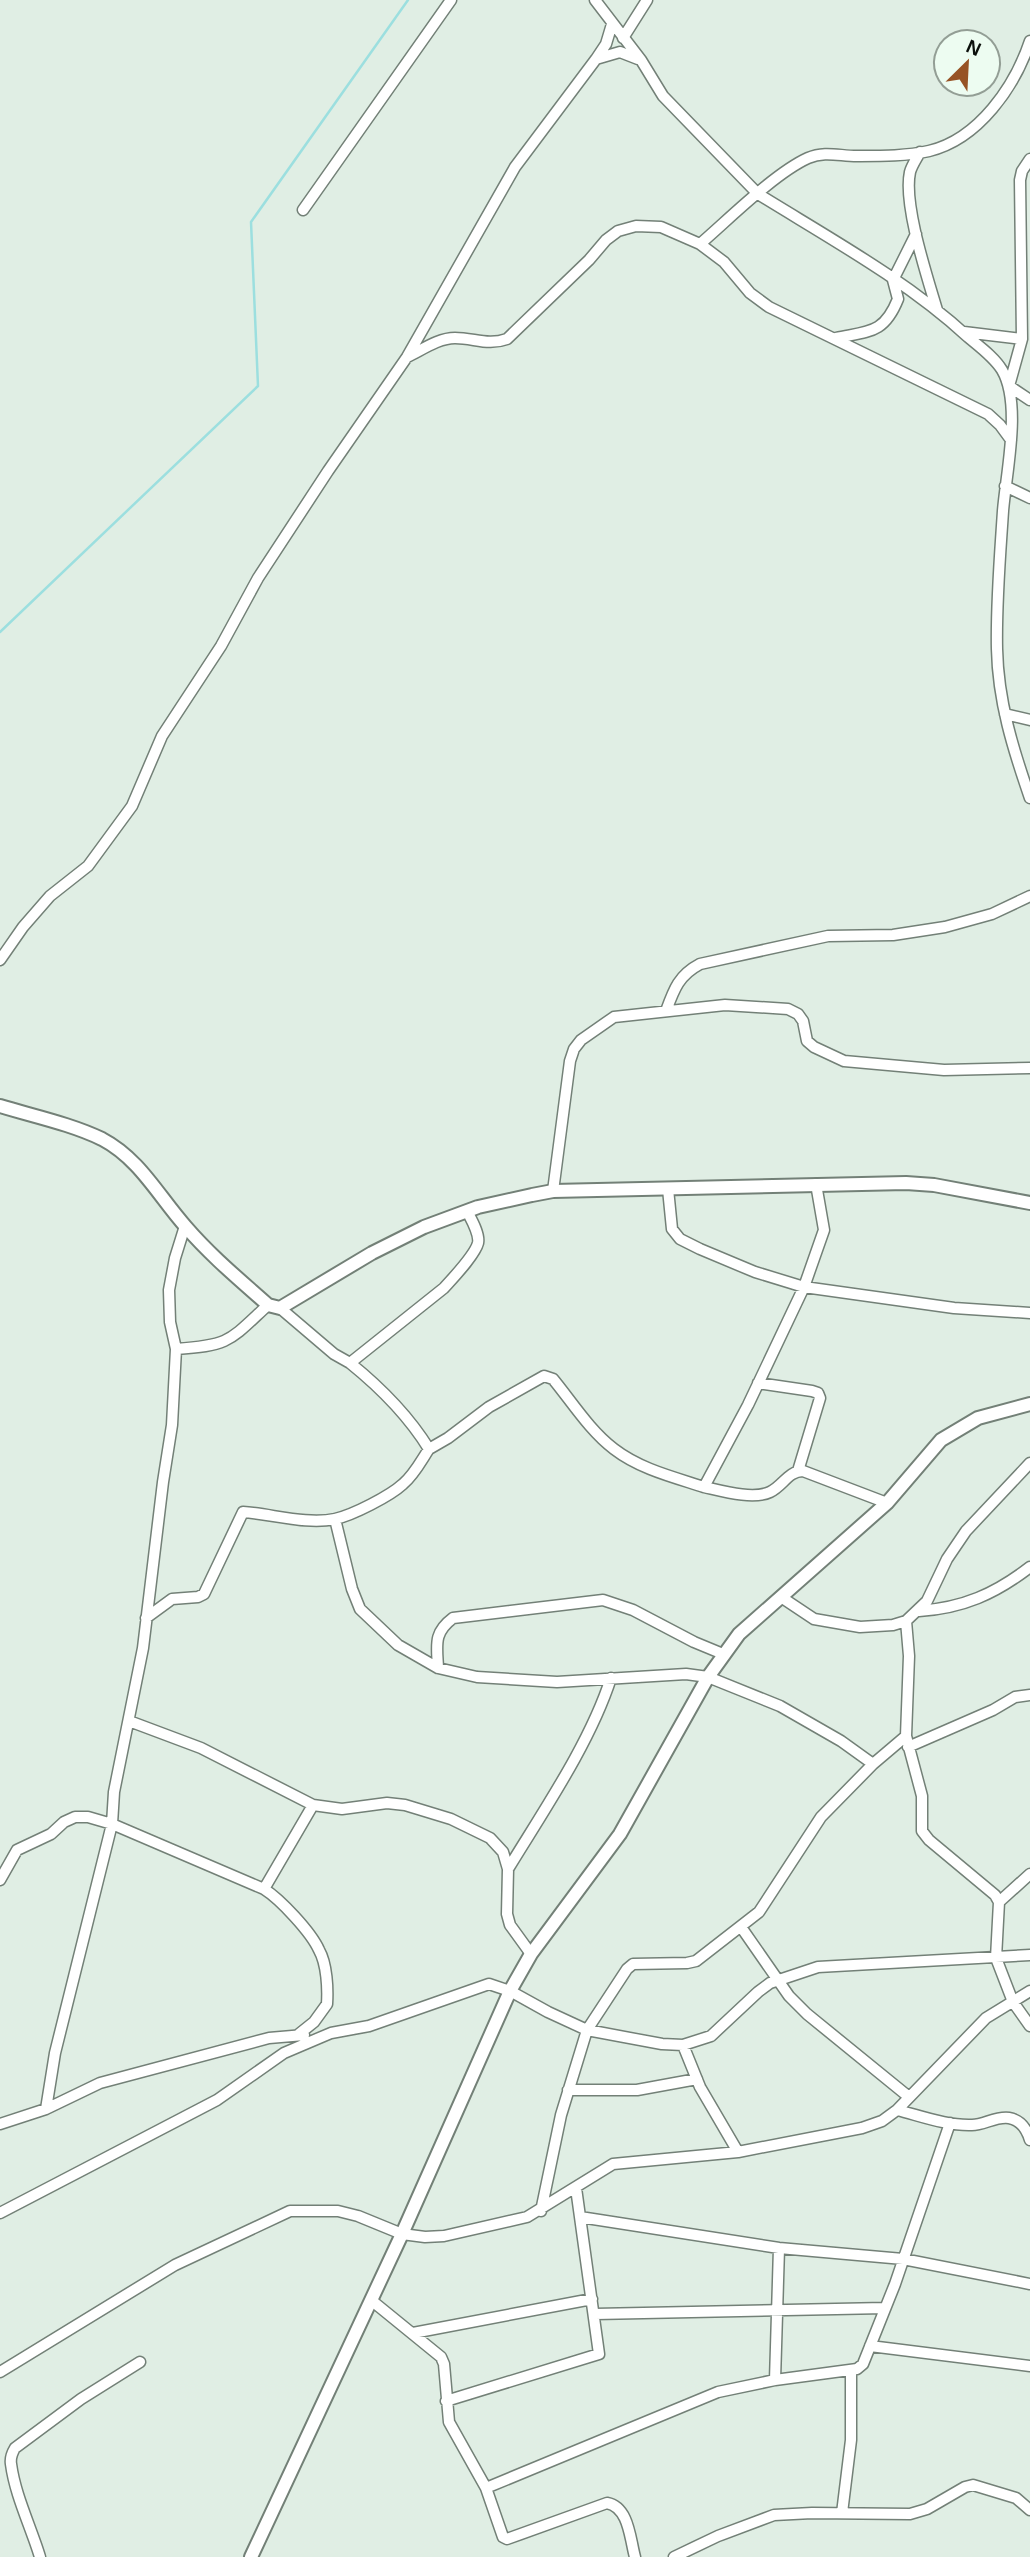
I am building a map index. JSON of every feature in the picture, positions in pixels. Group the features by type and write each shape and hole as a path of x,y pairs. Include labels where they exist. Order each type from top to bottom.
{"street":[{"path":"303,209 451,0"},
{"path":"595,0 641,60 663,96 758,194 937,310 993,359 1002,370 1009,386 1030,400"},
{"path":"623,38 647,0"},
{"path":"0,960 23,927 50,896 88,866 132,806 162,736 221,646 258,578 407,357 515,166 596,59 606,44 612,24"},
{"path":"700,244 796,164 823,153 856,156 920,152 948,144 968,131 1002,98 1030,41"},
{"path":"596,59 620,52 641,60"},
{"path":"920,152 910,172 909,186 916,234 937,310"},
{"path":"1030,159 1020,180 1027,325 1009,386 1012,441 1005,486 997,616 999,682 1005,714 1030,798"},
{"path":"407,357 440,341 456,338 497,343 507,339 618,231 636,226 662,227 700,244 724,262 750,293 769,307 988,415 1012,441"},
{"path":"836,338 873,330 885,324 898,299 893,279 916,234"},
{"path":"963,332 1022,339"},
{"path":"1005,486 1030,498"},
{"path":"1005,714 1030,720"},
{"path":"666,1010 677,982 687,971 700,964 828,936 893,935 945,928 992,914 1030,896"},
{"path":"554,1191 570,1061 574,1049 581,1040 614,1017 725,1005 788,1009 798,1014 803,1021 807,1041 844,1061 944,1070 1030,1068"},
{"path":"0,1106 103,1140 148,1177 185,1226 217,1259 334,1354 375,1383 415,1426 429,1449"},
{"path":"704,1487 731,1439 804,1287 824,1230 816,1184"},
{"path":"176,1349 213,1346 230,1340 274,1306 424,1227 467,1211 554,1191 920,1184 1030,1203"},
{"path":"668,1189 672,1229 680,1239 755,1272 804,1287 954,1308 1030,1313"},
{"path":"350,1363 444,1288 455,1276 478,1244 478,1236 467,1211"},
{"path":"46,2109 55,2053 112,1824 114,1792 143,1648 172,1425 176,1349 170,1322 169,1290 185,1226"},
{"path":"146,1618 172,1599 204,1594 243,1512 303,1519 335,1519 369,1504 402,1486 429,1449 489,1407 544,1376 553,1379 595,1432 614,1449 636,1463 704,1487 752,1494 767,1493 798,1471 820,1398 818,1393 812,1391 758,1383"},
{"path":"251,2557 402,2234 510,1991 531,1954 620,1834 723,1654 739,1634 887,1503 941,1440 978,1418 1030,1404"},
{"path":"781,1597 814,1619 860,1627 893,1625 906,1621 928,1601 955,1546 978,1517 1030,1463"},
{"path":"798,1471 887,1503"},
{"path":"335,1519 352,1589 360,1609 398,1645 438,1668 477,1676 557,1682 686,1674 708,1677 780,1706 841,1741 873,1764"},
{"path":"919,1611 943,1609 975,1601 1007,1584 1030,1567"},
{"path":"438,1668 436,1639 442,1626 453,1618 603,1600 633,1610 723,1654"},
{"path":"906,1621 909,1656 906,1736 922,1796 922,1831 924,1836 995,1895 999,1902 996,1958 1013,2001 1030,2026"},
{"path":"508,1869 595,1720 611,1678"},
{"path":"908,1747 993,1710 1015,1697 1030,1695"},
{"path":"129,1721 201,1748 313,1805 342,1809 396,1804 451,1819 490,1838 503,1852 508,1869 507,1914 510,1925 531,1954"},
{"path":"541,2211 568,2090 587,2030 627,1969 633,1964 696,1961 741,1927 768,1901 821,1817 873,1764 906,1736"},
{"path":"264,1889 313,1805"},
{"path":"0,1880 18,1850 51,1834 64,1822 75,1817 88,1817 112,1824 264,1889 276,1896 319,1948 323,1959 327,2004 314,2022 299,2034"},
{"path":"999,1902 1030,1874"},
{"path":"741,1927 776,1981 807,2014 909,2097"},
{"path":"0,2213 205,2106 284,2053 317,2038 369,2026 489,1984 510,1991 587,2030 662,2044 683,2045 711,2036 758,1992 776,1981 818,1966 1030,1955"},
{"path":"0,2372 175,2265 289,2211 338,2211 402,2234 444,2236 527,2217 541,2211 613,2164 738,2152 862,2128 882,2121 897,2110 986,2018 1030,1991"},
{"path":"0,2124 46,2109 100,2083 270,2038 299,2034 317,2038"},
{"path":"683,2045 697,2079 738,2152"},
{"path":"568,2090 638,2090 697,2079"},
{"path":"897,2110 974,2126 998,2118 1011,2118 1022,2124 1030,2140"},
{"path":"486,2488 718,2392 775,2380 850,2371 863,2364 950,2123"},
{"path":"446,2401 596,2357 600,2351 576,2188"},
{"path":"580,2217 779,2248 903,2259 1030,2284"},
{"path":"775,2380 779,2248"},
{"path":"413,2333 592,2299"},
{"path":"371,2300 441,2357 444,2364 449,2422 486,2488 500,2534 507,2539 607,2504 615,2505 622,2511 635,2557"},
{"path":"595,2314 885,2308"},
{"path":"870,2346 1030,2366"},
{"path":"40,2557 19,2494 11,2455 15,2448 81,2399 140,2362"},
{"path":"842,2513 851,2440 850,2371"},
{"path":"674,2557 718,2536 774,2515 918,2513 973,2485 1016,2498 1030,2510"}],"waterway":[{"path":"0,632 258,386 251,222 408,0"}]}
